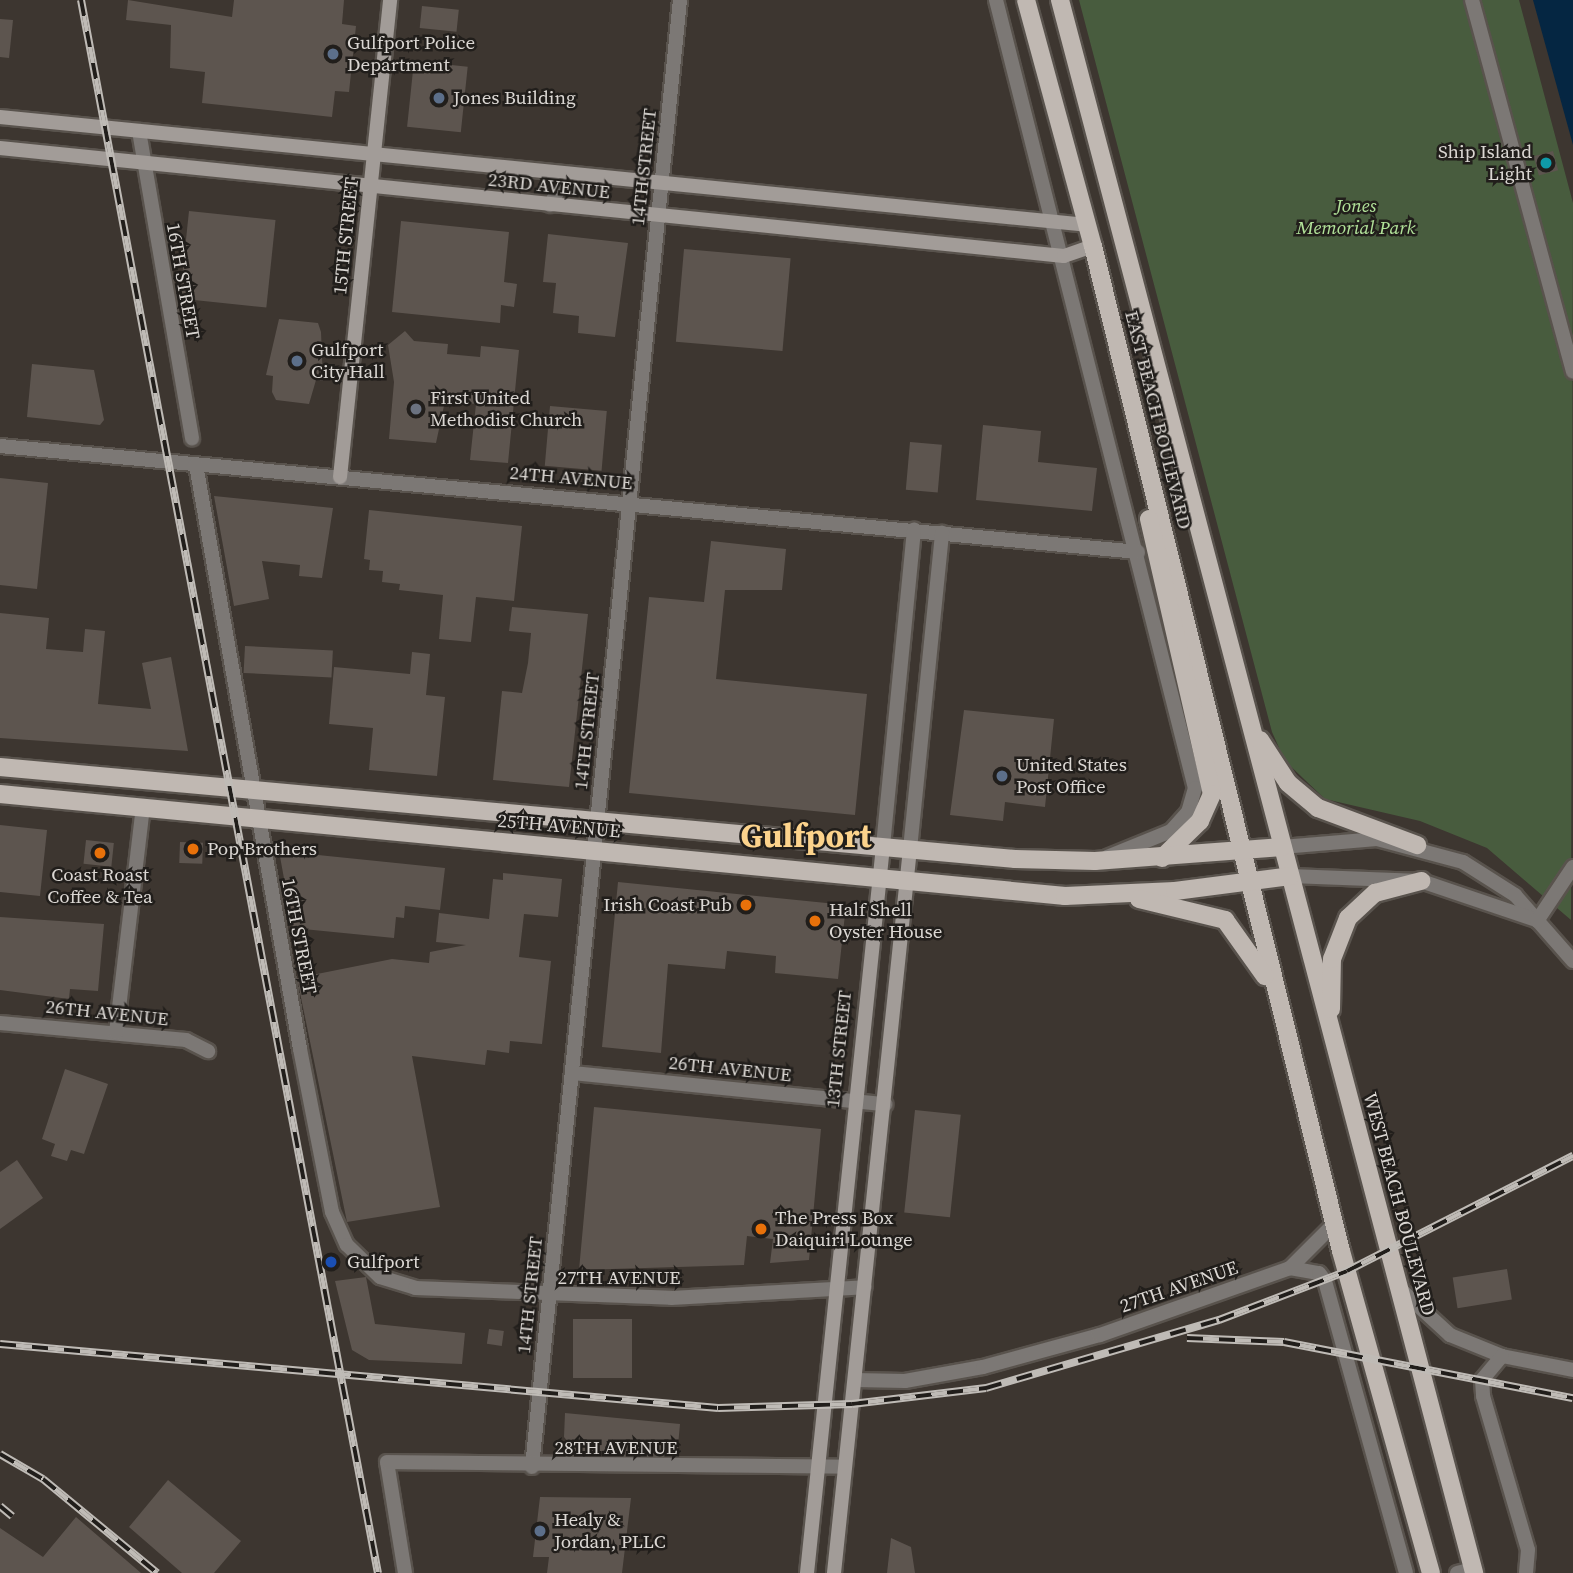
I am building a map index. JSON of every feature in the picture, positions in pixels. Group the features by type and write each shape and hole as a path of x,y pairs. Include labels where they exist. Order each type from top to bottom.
{"main road":[{"name":"EAST BEACH BOULEVARD","path":"1027,0 1135,412 1241,852"},
{"name":"EAST BEACH BOULEVARD","path":"1060,0 1282,846"},
{"path":"1135,412 1135,455 1212,794 1200,821 1162,858"},
{"path":"1252,726 1288,783 1307,800 1417,845"},
{"name":"25TH AVENUE","path":"0,767 598,818 910,849 1095,861 1241,852 1282,846"},
{"name":"25TH AVENUE","path":"0,794 880,878 1115,894"},
{"name":"WEST BEACH BOULEVARD","path":"1282,846 1400,1289 1468,1572"},
{"path":"1241,852 1334,1224 1432,1573"},
{"path":"1115,894 1290,876"},
{"path":"1331,1034 1332,959 1348,918 1375,893 1421,881"},
{"path":"1115,894 1225,920 1250,947 1278,1000"}],"street":[{"name":"15TH STREET","path":"340,477 390,0"},
{"name":"14TH STREET","path":"532,1467 680,0"},
{"path":"996,0 1065,256 1195,788 1188,813 1171,831 1095,861"},
{"path":"1472,0 1573,372"},
{"name":"23RD AVENUE","path":"0,117 1087,225"},
{"name":"16TH STREET","path":"139,131 142,164 192,438"},
{"name":"23RD AVENUE","path":"0,148 1065,256 1093,246"},
{"path":"550,205 568,174"},
{"name":"24TH AVENUE","path":"0,446 1138,552"},
{"name":"16TH STREET","path":"195,465 251,788 332,1212 347,1245"},
{"name":"13TH STREET","path":"807,1573 853,1100 880,878 914,530"},
{"path":"834,1573 885,1104 942,533"},
{"path":"116,1033 142,807"},
{"path":"1282,846 1377,839 1417,845 1491,874 1573,961"},
{"path":"1537,921 1573,867"},
{"path":"1290,876 1421,881 1537,921"},
{"name":"26TH AVENUE","path":"0,1023 186,1040 208,1051"},
{"name":"26TH AVENUE","path":"572,1073 885,1104"},
{"name":"27TH AVENUE","path":"855,1380 905,1381 982,1367 1101,1335 1290,1268 1334,1224"},
{"name":"27TH AVENUE","path":"347,1245 395,1284 549,1297 865,1287"},
{"path":"1290,1268 1318,1273 1325,1281 1406,1573"},
{"path":"1400,1289 1450,1335 1502,1356 1573,1370"},
{"path":"1502,1356 1482,1380 1483,1396 1528,1550 1526,1573"},
{"name":"28TH AVENUE","path":"405,1573 387,1462 532,1467 845,1466"}],"green space":[{"name":"Jones Memorial Park","path":"1079,0 1519,0 1573,203 1571,920 1487,848 1420,821 1325,799 1285,761 1272,732"}],"water":[{"path":"1533,0 1573,0 1573,145"}],"building":[{"path":"128,0 232,17 234,0 344,0 342,24 356,26 349,92 335,91 332,117 202,103 205,72 170,68 171,25 126,20"},
{"path":"422,6 459,10 456,32 420,28"},
{"path":"0,19 13,20 9,58 0,57"},
{"path":"414,61 468,67 461,132 407,127"},
{"name":"Ship Island Light","path":"1553,151 1558,170 1539,175 1534,156"},
{"path":"189,211 276,220 266,308 180,299"},
{"path":"401,221 509,232 504,282 517,284 514,307 501,305 500,323 392,312"},
{"path":"548,234 628,243 615,337 578,333 579,316 553,313 556,283 543,282"},
{"path":"684,249 791,258 782,351 676,342"},
{"path":"279,319 318,323 321,332 323,381 316,380 309,404 276,400 272,392 273,376 266,375"},
{"path":"405,331 414,341 448,344 447,354 480,357 481,346 519,350 508,463 470,460 476,404 445,401 436,443 389,439 394,382 388,345"},
{"path":"32,364 94,370 104,420 100,425 27,417"},
{"path":"550,406 607,411 602,471 545,466"},
{"path":"983,425 1041,431 1038,462 1097,468 1092,511 976,500"},
{"path":"910,442 942,445 938,493 906,490"},
{"path":"0,478 48,483 37,589 0,585"},
{"path":"214,496 333,508 322,578 299,576 300,565 262,561 269,599 234,606"},
{"path":"369,510 522,526 514,601 476,597 471,642 439,639 443,595 399,590 400,584 382,582 383,571 369,570 370,560 364,559"},
{"path":"711,541 786,549 782,590 725,590 716,679 867,694 855,815 629,793 649,597 704,602"},
{"path":"512,607 588,614 569,787 493,780 502,691 522,693 528,663 531,633 509,631"},
{"path":"0,613 49,618 46,649 83,652 85,629 105,631 98,704 151,709 142,663 171,657 188,751 0,738"},
{"path":"245,646 333,651 331,678 244,673"},
{"path":"412,652 430,654 426,695 445,697 437,776 369,770 373,728 329,724 334,667 410,674"},
{"name":"United States Post Office","path":"964,710 1054,719 1045,807 1005,802 1003,821 950,815"},
{"path":"0,825 47,830 40,896 0,892"},
{"path":"86,840 114,843 111,867 83,864"},
{"path":"180,842 203,843 202,864 179,863"},
{"path":"279,851 445,868 440,910 405,906 404,918 396,917 394,938 293,928"},
{"path":"503,873 562,879 558,917 524,914 519,957 551,961 542,1044 510,1041 509,1053 487,1050 485,1065 412,1056 440,1207 347,1222 297,978 392,959 429,963 430,952 466,945 436,942 439,913 489,919 493,879 503,880"},
{"path":"618,882 846,905 838,979 775,973 776,956 727,951 725,969 668,964 661,1053 602,1047"},
{"path":"0,917 104,924 98,991 70,989 69,999 0,990"},
{"path":"65,1069 108,1084 84,1154 71,1150 67,1161 51,1156 55,1144 42,1139"},
{"path":"594,1107 821,1129 809,1260 770,1263 773,1239 747,1236 744,1265 579,1270"},
{"path":"915,1110 961,1115 950,1217 904,1212"},
{"path":"17,1160 43,1198 0,1229 0,1172"},
{"path":"1507,1269 1512,1300 1458,1308 1453,1278"},
{"path":"366,1277 375,1324 465,1333 462,1364 369,1360 352,1350 335,1281"},
{"path":"573,1319 632,1319 632,1378 573,1378"},
{"path":"489,1329 504,1331 502,1346 487,1344"},
{"path":"565,1413 680,1424 677,1456 578,1454 564,1437"},
{"path":"168,1480 241,1541 214,1573 182,1573 129,1527"},
{"path":"540,1497 631,1498 622,1573 547,1573 549,1557 533,1557"},
{"path":"76,1517 141,1573 0,1573 0,1528 43,1557"},
{"path":"891,1538 911,1547 915,1573 887,1573"}],"railway":[{"path":"81,0 378,1573"},
{"path":"0,1344 718,1408 852,1404 986,1388 1219,1320 1347,1271 1573,1156"},
{"path":"1187,1338 1284,1342 1573,1398"},
{"path":"0,1454 43,1479 157,1573"},
{"path":"0,1506 12,1516"}],"place":[{"name":"Gulfport Police Department","path":"333,54"},
{"name":"Jones Building","path":"439,98"},
{"name":"Ship Island Light","path":"1546,163"},
{"name":"Gulfport City Hall","path":"297,361"},
{"name":"First United Methodist Church","path":"416,409"},
{"name":"United States Post Office","path":"1002,776"},
{"name":"Pop Brothers","path":"193,849"},
{"name":"Coast Roast Coffee & Tea","path":"100,853"},
{"name":"Irish Coast Pub","path":"746,905"},
{"name":"Half Shell Oyster House","path":"815,921"},
{"name":"The Press Box Daiquiri Lounge","path":"761,1229"},
{"name":"Gulfport","path":"331,1262"},
{"name":"Healy & Jordan, PLLC","path":"540,1531"}],"district":[{"name":"Gulfport","path":"806,836"}]}
